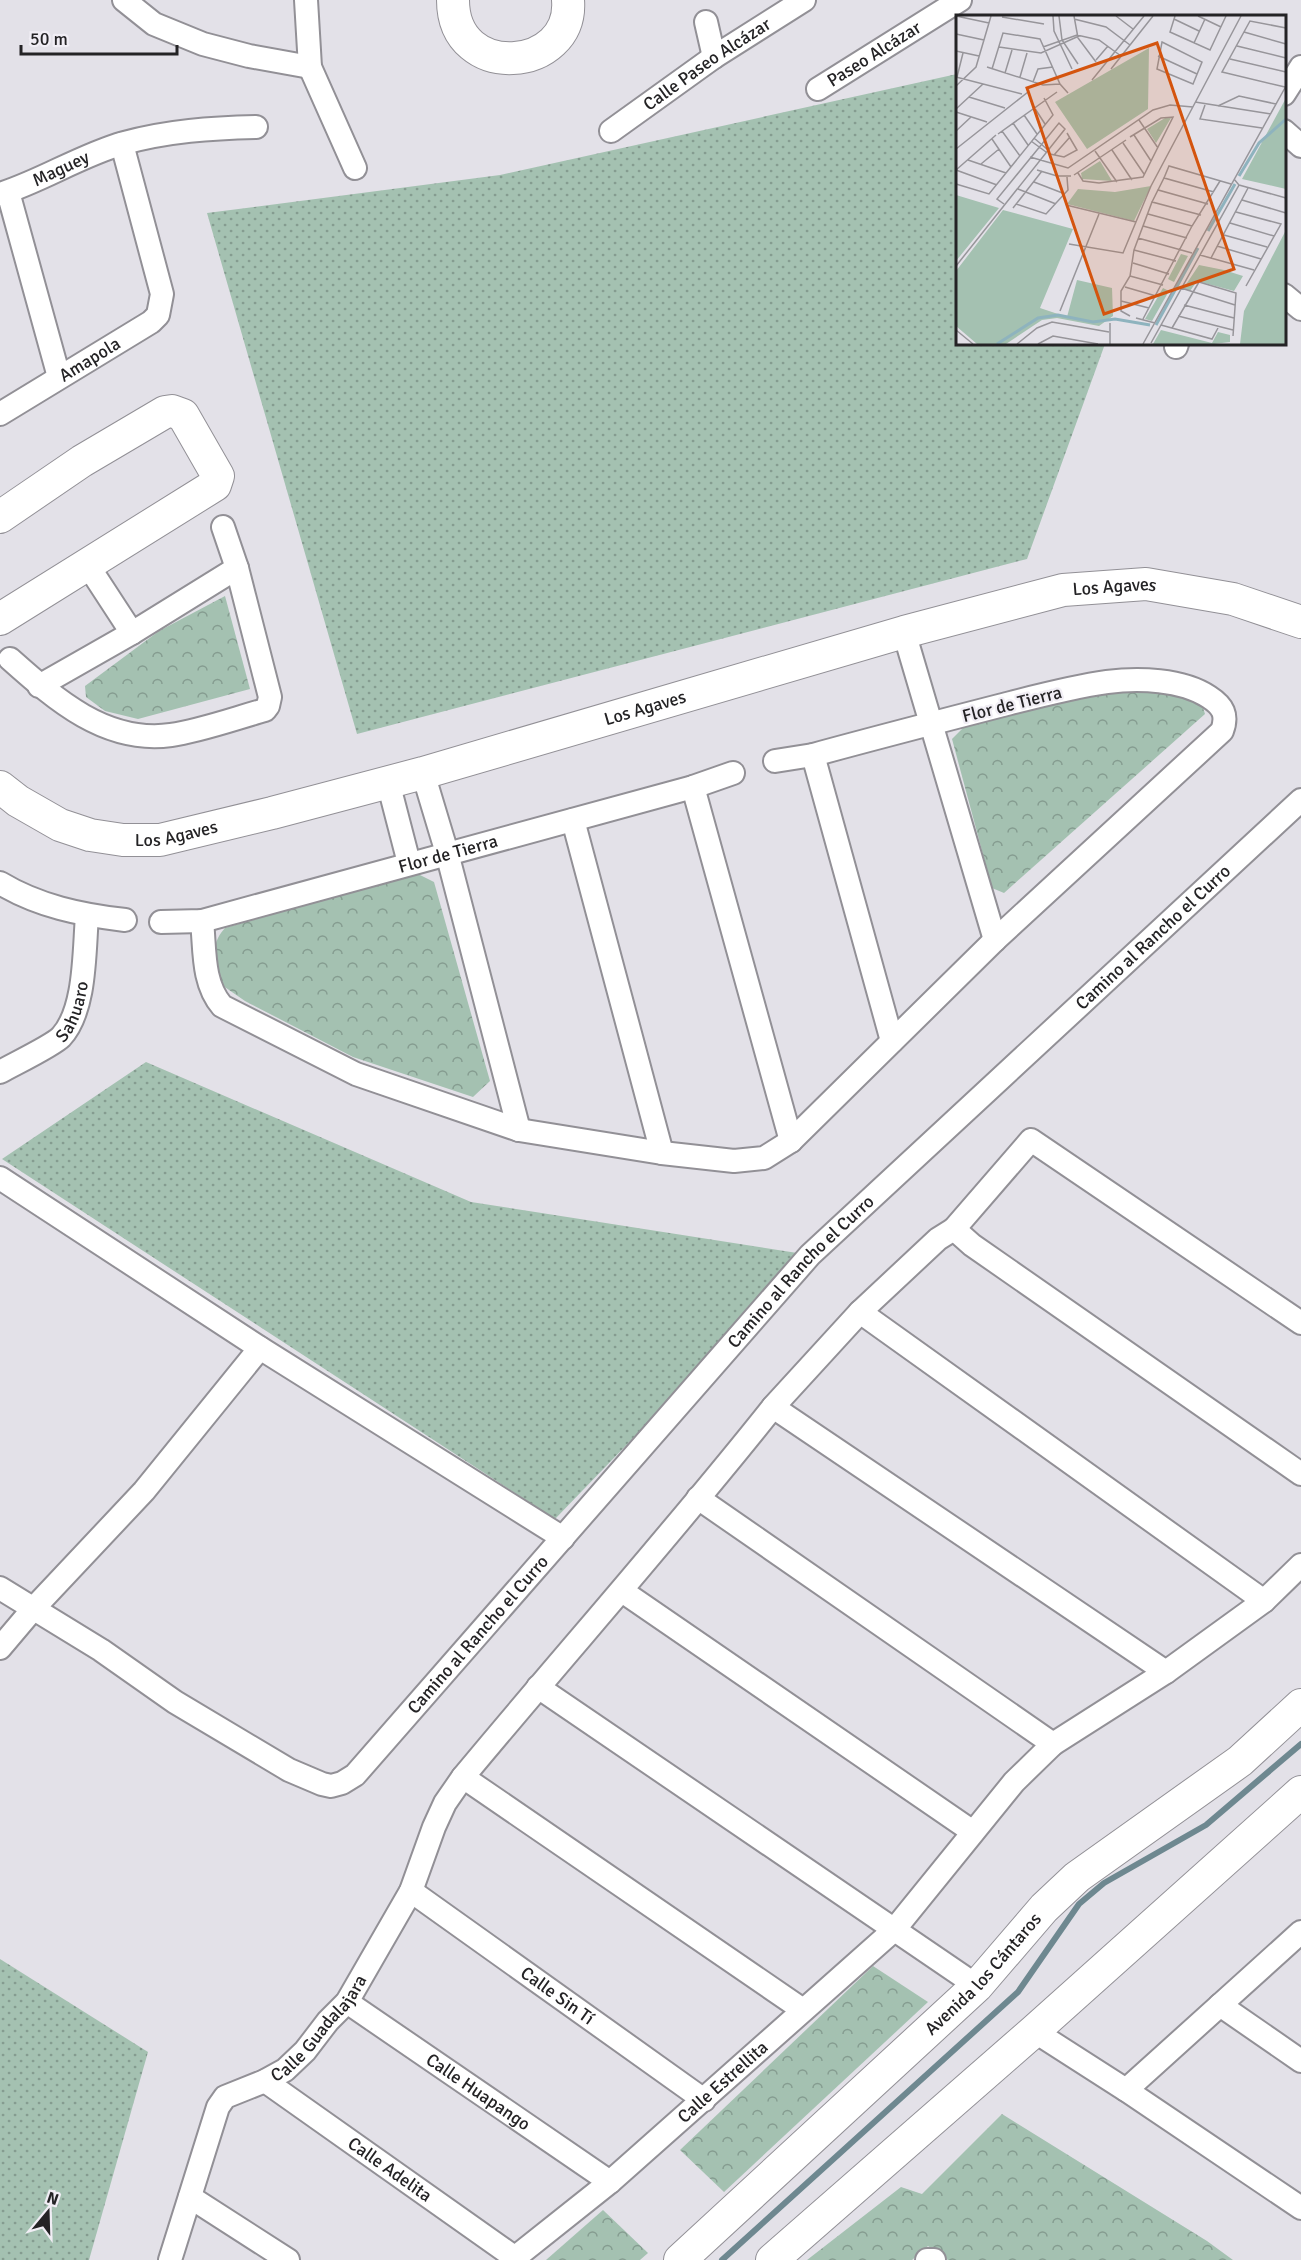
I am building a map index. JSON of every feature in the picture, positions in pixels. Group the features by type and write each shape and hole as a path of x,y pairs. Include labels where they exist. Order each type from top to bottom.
{"street":[{"path":"124,0 154,24 203,44 249,56 310,67"},
{"path":"306,0 310,67 355,168"},
{"path":"453,0 453,13 462,34 479,51 501,59 524,58 546,48 561,30 568,9 568,0"},
{"name":"Calle Paseo Alcázar","path":"611,131 714,57 804,0"},
{"name":"Paseo Alcázar","path":"818,89 948,3"},
{"path":"706,22 714,57"},
{"path":"1286,91 1301,67"},
{"name":"Maguey","path":"4,193 122,144 195,130 256,127"},
{"path":"1286,133 1301,146"},
{"name":"Amapola","path":"0,414 151,322 158,315 162,294 122,144"},
{"path":"4,193 59,377"},
{"path":"1286,297 1301,309"},
{"path":"0,517 82,461 165,412 172,411 183,415 218,476 217,483 1,616"},
{"path":"10,660 39,686 68,707 99,726 121,733 146,737 173,735 265,710 270,697 237,568 223,527"},
{"path":"87,564 132,633"},
{"path":"39,686 132,633 237,568"},
{"name":"Los Agaves","path":"0,787 18,801 60,825 90,835 123,840 160,840 423,773 904,632 1063,590 1146,584 1233,599 1301,622"},
{"path":"202,921 208,980 215,998 222,1006 356,1074 519,1130 662,1153 734,1161 764,1158 791,1141 995,940 904,632"},
{"name":"Flor de Tierra","path":"775,761 813,755 1040,696 1106,682 1144,680 1182,686 1205,694 1217,702 1224,711 1225,722 1222,731 995,940"},
{"path":"813,755 892,1041"},
{"path":"423,773 447,853 519,1130"},
{"name":"Flor de Tierra","path":"161,922 202,921 693,787 733,773"},
{"path":"388,782 410,863"},
{"path":"693,787 791,1141"},
{"name":"Camino al Rancho el Curro","path":"33,1609 101,1650 176,1702 289,1770 331,1786 342,1783 355,1775 810,1255 1301,800"},
{"path":"573,820 662,1153"},
{"path":"0,883 50,906 87,916 125,920"},
{"name":"Sahuaro","path":"5,1061 60,1038 73,1019 80,995 87,916"},
{"name":"Calle Guadalajara","path":"170,2260 218,2107 225,2097 285,2070 305,2051 328,2021 347,2002 411,1891 434,1827 463,1777 622,1591 773,1407 860,1312 938,1239 954,1229 1031,1140 1301,1323"},
{"path":"0,1178 260,1348 563,1538"},
{"path":"954,1229 972,1245 1301,1474"},
{"path":"860,1312 1264,1601"},
{"path":"0,1648 33,1609 144,1491 260,1348"},
{"path":"773,1407 1166,1672"},
{"path":"698,1498 1053,1744"},
{"name":"Calle Estrellita","path":"513,2259 610,2182 894,1930 1014,1782 1053,1744 1166,1672 1264,1601 1301,1565"},
{"path":"0,1588 33,1609"},
{"path":"622,1591 973,1832"},
{"path":"538,1687 977,1986"},
{"name":"Avenida los Cántaros","path":"680,2260 977,1986 1044,1908 1077,1877 1240,1761 1301,1705"},
{"path":"463,1777 803,2010"},
{"path":"772,2260 1034,2031 1301,1792"},
{"name":"Calle Sin Tí","path":"411,1891 704,2100"},
{"path":"1126,2090 1301,1932"},
{"name":"Calle Huapango","path":"347,2002 610,2182"},
{"path":"1220,2005 1301,2061"},
{"path":"1034,2031 1301,2208"},
{"name":"Calle Adelita","path":"264,2081 513,2259"},
{"path":"190,2197 288,2260"},
{"path":"927,2260 934,2260"}],"green space":[{"path":"956,74 956,345 1105,345 1027,559 357,734 207,213 500,175"},
{"path":"225,596 250,689 138,719 105,711 86,697 85,686 159,631"},
{"path":"1144,690 1201,701 1205,714 1004,893 992,888 952,739 963,728 1081,697"},
{"path":"416,873 434,882 490,1081 473,1097 353,1057 245,1001 216,981 215,946 225,928"},
{"path":"146,1062 471,1202 810,1255 555,1519 2,1159"},
{"path":"0,1959 148,2052 89,2260 0,2260"},
{"path":"873,1966 928,2002 724,2192 680,2150"},
{"path":"1002,2114 1207,2241 1233,2260 948,2260 928,2246 912,2260 807,2260 901,2187 922,2194"},
{"path":"603,2210 648,2253 640,2260 546,2260"}],"waterway":[{"path":"722,2260 1018,1992 1079,1904 1104,1883 1206,1825 1301,1744"}]}
